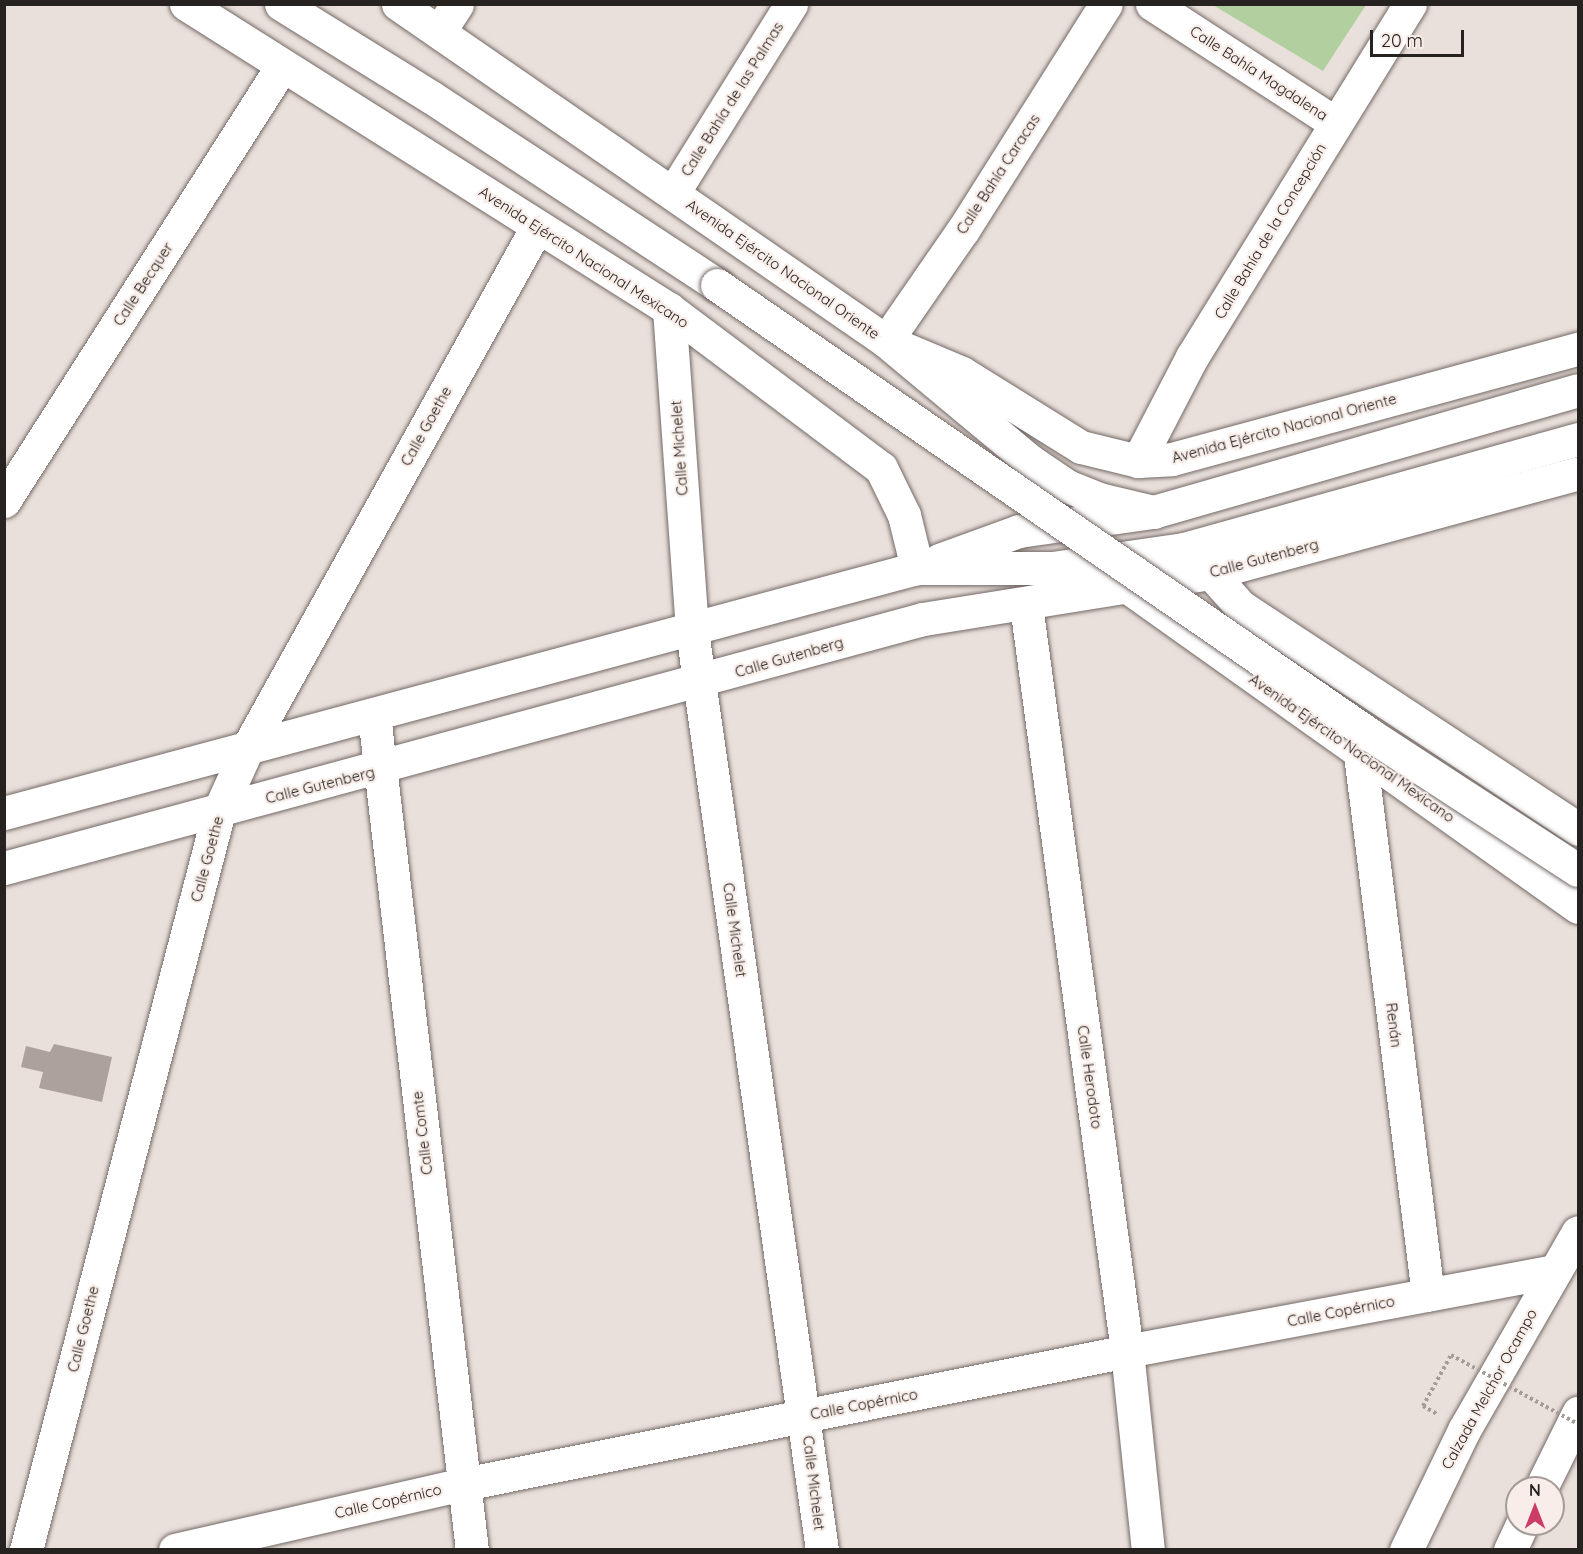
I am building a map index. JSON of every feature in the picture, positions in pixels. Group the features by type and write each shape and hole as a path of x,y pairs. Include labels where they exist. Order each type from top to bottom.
{"main road":[{"name":"Avenida Ejército Nacional Mexicano","path":"186,4 669,309 881,468 904,515 917,568"},
{"path":"280,4 431,97 717,285 1369,734 1578,870"},
{"name":"Avenida Ejército Nacional Oriente","path":"398,4 886,341 962,373 1081,447 1138,461 1172,459 1578,349"},
{"path":"439,32 457,4"},
{"name":"Calle Bahía de las Palmas","path":"673,193 791,4"},
{"name":"Calle Bahía Caracas","path":"886,341 963,230 1106,4"},
{"name":"Calle Bahía Magdalena","path":"1152,4 1335,123"},
{"name":"Calle Bahía de la Concepción","path":"1138,461 1192,357 1410,4"},
{"name":"Calle Becquer","path":"4,501 282,66"},
{"name":"Calle Goethe","path":"26,1550 219,811 247,749 537,227"},
{"name":"Calle Michelet","path":"669,309 692,631 806,1415 822,1550"},
{"path":"886,341 1030,461 1067,486 1099,499 1153,512"},
{"path":"917,568 1019,531 1153,512 1578,390"},
{"name":"Calle Gutenberg","path":"4,813 692,631 917,568 1052,568 1184,549 1578,439"},
{"name":"Calle Gutenberg","path":"4,868 378,770 923,620 1211,573 1578,473"},
{"path":"1211,573 1240,606 1578,829"},
{"name":"Avenida Ejército Nacional Mexicano","path":"1128,587 1578,907"},
{"name":"Calle Herodoto","path":"1026,605 1127,1351 1148,1550"},
{"name":"Calle Comte","path":"374,715 378,770 471,1550"},
{"name":"Renán","path":"1360,754 1428,1295"},
{"name":"Calzada Melchor Ocampo","path":"1406,1550 1464,1430 1578,1232"},
{"name":"Calle Copérnico","path":"176,1550 464,1484 806,1415 1127,1351 1555,1272"},
{"path":"1547,1476 1578,1413"},
{"path":"1510,1550 1516,1536"}],"path":[{"path":"1423,1406 1451,1355 1578,1424"}],"green space":[{"path":"1213,5 1366,5 1323,71"}],"building":[{"path":"54,1044 112,1057 102,1102 39,1088 43,1072 21,1067 26,1046 50,1052"}]}
